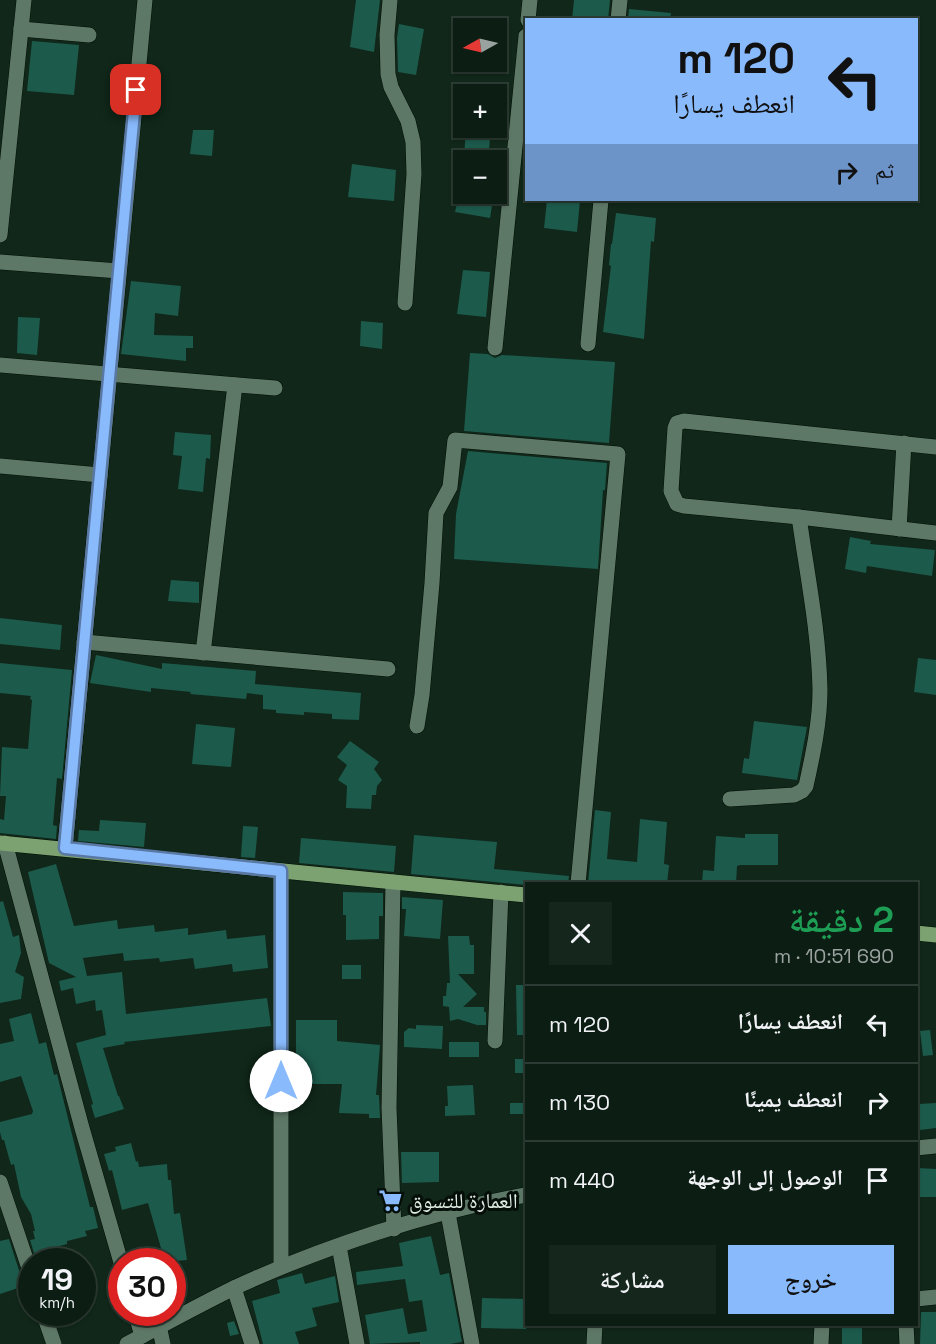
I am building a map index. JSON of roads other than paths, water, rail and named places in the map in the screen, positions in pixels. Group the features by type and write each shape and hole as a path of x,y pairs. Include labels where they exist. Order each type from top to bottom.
{"main road":[{"path":"2,843 525,895"},
{"path":"918,933 936,935"}],"street":[{"path":"0,235 24,0"},
{"path":"65,848 145,0"},
{"path":"390,0 387,34 388,74 391,87 408,121 413,142 414,174 405,303"},
{"path":"528,18 530,0"},
{"path":"618,18 620,0"},
{"path":"21,29 89,35"},
{"path":"495,348 525,46"},
{"path":"588,344 602,201"},
{"path":"0,262 119,272"},
{"path":"0,365 275,388"},
{"path":"203,653 235,385"},
{"path":"936,447 684,421 677,423 675,428 670,491 677,504 936,533"},
{"path":"417,726 432,583 436,513 450,487 455,440 618,454 578,882"},
{"path":"898,529 904,443"},
{"path":"0,466 100,475"},
{"path":"730,799 794,795 806,786 816,741 820,692 816,631 799,517"},
{"path":"84,642 388,669"},
{"path":"2,843 117,1248"},
{"path":"281,871 281,1267"},
{"path":"393,882 389,1108 394,1228"},
{"path":"495,1041 501,892"},
{"path":"918,1148 936,1146"},
{"path":"0,1182 22,1248"},
{"path":"186,1312 281,1267 339,1245 448,1213 525,1195"},
{"path":"448,1213 472,1344"},
{"path":"339,1245 357,1344"},
{"path":"234,1288 252,1344"},
{"path":"918,1299 936,1297"},
{"path":"48,1326 54,1344"},
{"path":"139,1326 142,1336"},
{"path":"127,1344 159,1326 163,1344"},
{"path":"594,1344 595,1326"},
{"path":"821,1344 822,1326"},
{"path":"906,1326 907,1344"}],"place":[{"name":"العمارة للتسوق","path":"391,1201"}]}
